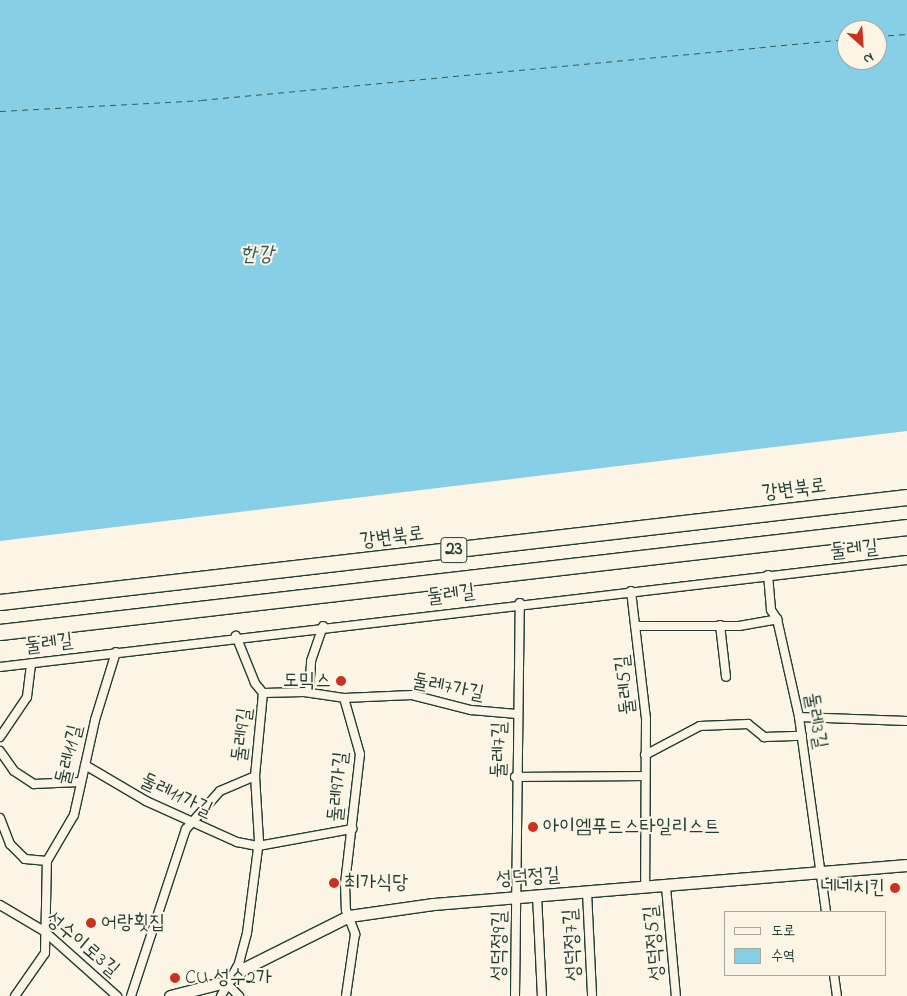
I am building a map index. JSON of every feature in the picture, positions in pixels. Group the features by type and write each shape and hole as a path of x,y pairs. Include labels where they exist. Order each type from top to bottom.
{"highway":[{"name":"강변북로","path":"0,602 907,497"},
{"name":"23","path":"0,632 907,528"}],"street":[{"name":"둘레길","path":"0,667 236,636 907,560"},
{"name":"둘레3길","path":"768,575 771,610 777,619 799,717 826,911"},
{"name":"둘레5길","path":"631,591 646,720 644,776 645,888"},
{"name":"둘레7길","path":"517,897 516,777 520,604"},
{"path":"635,626 757,624 777,619"},
{"path":"720,625 726,677"},
{"path":"309,692 311,661 323,626"},
{"name":"둘레9길","path":"220,996 225,982 239,963 247,933 258,846 255,776 263,693 254,683 236,636"},
{"name":"둘레11길","path":"15,996 45,953 46,861 74,815 80,782 116,652"},
{"path":"0,737 27,697 31,663"},
{"path":"263,693 309,692 344,698"},
{"name":"둘레7가길","path":"344,698 412,695 471,710 517,714"},
{"name":"둘레9가길","path":"344,698 360,748 345,884 349,916 355,937 346,996"},
{"path":"799,717 907,721"},
{"path":"645,754 700,726 748,724 764,737 802,736"},
{"path":"0,751 14,771 34,784 80,782"},
{"name":"둘레11가길","path":"85,765 146,801 190,822 238,842 258,846"},
{"path":"131,996 190,822 220,791 255,776"},
{"path":"516,777 644,776"},
{"path":"0,818 10,844 25,859 46,861"},
{"path":"258,846 352,830"},
{"name":"성덕정길","path":"170,996 225,982 243,969 349,916 537,895 821,875 907,865"},
{"name":"성덕정5길","path":"666,887 676,996"},
{"name":"성덕정7길","path":"587,892 592,996"},
{"name":"성덕정7길","path":"537,895 542,996"},
{"name":"성덕정9길","path":"516,996 517,897"},
{"name":"성수이로3길","path":"0,905 44,931 118,996"},
{"path":"834,976 837,996"},
{"path":"225,982 239,996"}],"water":[{"name":"한강","path":"0,0 907,0 907,431 0,541"}],"ferry route":[{"path":"887,35 907,34"},
{"path":"0,111 201,100 837,40"}],"place":[{"name":"도믹스","path":"341,681"},
{"name":"아이엠푸드스타일리스트","path":"533,827"},
{"name":"최가식당","path":"334,883"},
{"name":"네네치킨","path":"895,888"},
{"name":"어랑횟집","path":"91,923"},
{"name":"CU 성수2가","path":"175,978"}]}
